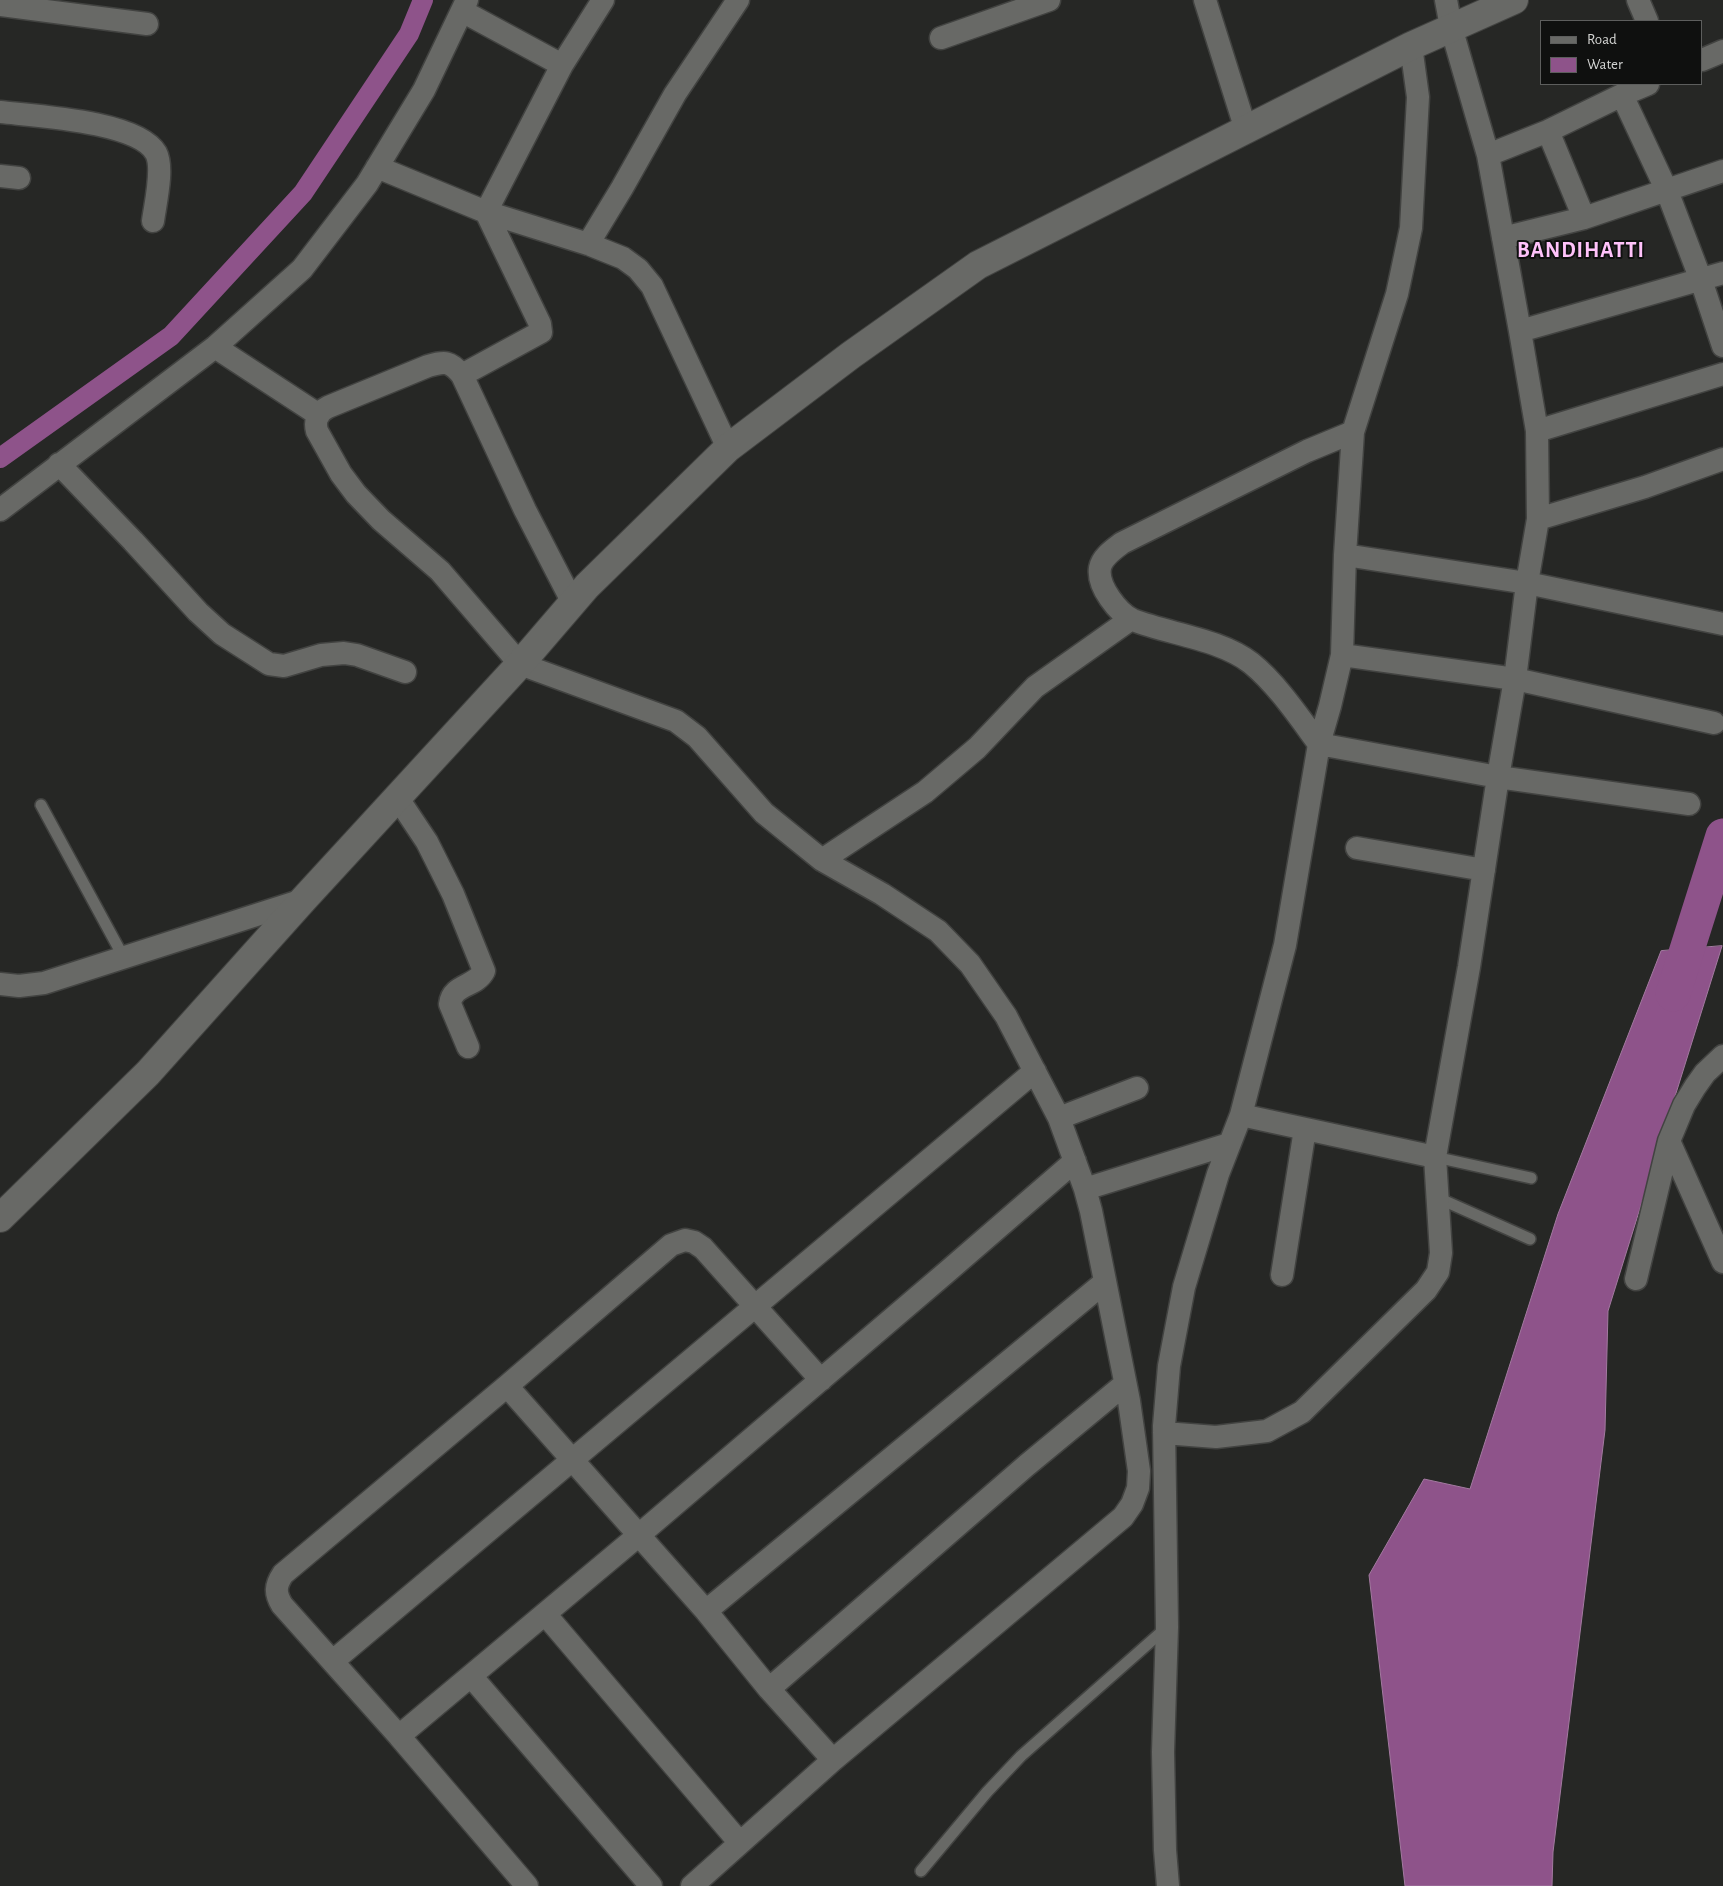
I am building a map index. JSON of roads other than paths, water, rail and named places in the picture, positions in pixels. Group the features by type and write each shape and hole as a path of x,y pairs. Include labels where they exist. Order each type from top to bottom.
{"street":[{"path":"486,212 562,65 603,0"},
{"path":"588,244 675,94 738,0"},
{"path":"942,38 1050,0"},
{"path":"1205,0 1246,130"},
{"path":"1133,1430 1164,1430 1216,1437 1267,1431 1302,1412 1426,1290 1438,1272 1441,1253 1435,1157 1469,967 1515,679 1527,583 1538,519 1537,432 1504,238 1488,155 1451,27 1446,0"},
{"path":"0,1218 148,1073 303,900 520,664 587,586 728,448 851,356 978,265 1411,46 1514,0"},
{"path":"1638,0 1646,20"},
{"path":"0,5 147,24"},
{"path":"0,510 215,348 302,269 367,184 377,168 424,90 465,6 562,65"},
{"path":"1168,1886 1165,1850 1163,1752 1167,1627 1164,1430 1169,1366 1184,1287 1229,1144 1241,1115 1284,945 1319,744 1342,655 1345,555 1353,432 1397,294 1411,228 1418,97 1411,46"},
{"path":"1703,60 1723,51"},
{"path":"1488,155 1548,131 1646,85"},
{"path":"1622,96 1667,191 1701,280 1723,346"},
{"path":"0,112 54,118 112,128 141,138 156,153 160,173 153,222"},
{"path":"1548,131 1584,218"},
{"path":"377,168 486,212 588,244 623,258 638,269 652,286 728,448"},
{"path":"1504,238 1584,218 1723,171"},
{"path":"462,375 540,332 540,324 486,212"},
{"path":"1520,331 1723,273"},
{"path":"215,348 318,415"},
{"path":"573,603 525,510 462,375 454,365 443,362 428,366 328,407 318,415 317,431 341,474 356,494 381,520 440,571 520,664 676,721 697,737 764,812 822,860 882,894 938,931 970,964 1006,1016 1059,1118 1085,1190 1125,1384 1139,1471 1138,1488 1132,1504 1123,1516 833,1760 692,1886"},
{"path":"1537,432 1723,374"},
{"path":"1353,432 1307,451 1122,543 1107,556 1100,568 1103,587 1111,602 1131,619 1227,650 1250,663 1281,694 1319,744 1498,777 1689,804"},
{"path":"1538,519 1645,487 1723,459"},
{"path":"59,464 198,612 222,634 269,664 284,666 321,655 344,653 357,655 405,672"},
{"path":"1345,555 1527,583 1723,624"},
{"path":"822,860 925,792 977,748 1035,687 1131,619"},
{"path":"1342,655 1515,679 1714,723"},
{"path":"397,797 427,842 453,894 484,971 482,975 457,990 451,998 450,1004 468,1047"},
{"path":"1357,848 1484,870"},
{"path":"0,984 19,986 44,983 303,900"},
{"path":"1636,1279 1669,1142 1684,1105 1695,1087 1706,1072 1723,1056"},
{"path":"333,1661 1035,1071"},
{"path":"1059,1118 1137,1088"},
{"path":"1241,1115 1435,1157"},
{"path":"1282,1275 1305,1129"},
{"path":"1669,1142 1723,1262"},
{"path":"1085,1190 1229,1144"},
{"path":"399,1736 639,1535 1075,1161"},
{"path":"528,1886 399,1736 282,1605 277,1597 276,1589 282,1574 507,1386 671,1245 685,1240 694,1242 703,1248 821,1380"},
{"path":"706,1611 1105,1282"},
{"path":"769,1689 1027,1465 1125,1384"},
{"path":"507,1386 706,1611 769,1689 833,1760"},
{"path":"545,1614 740,1843"},
{"path":"470,1676 650,1886"}],"lane":[{"path":"40,805 124,958"},
{"path":"1435,1157 1531,1178"},
{"path":"1438,1198 1530,1240"},
{"path":"921,1871 987,1792 1021,1756 1167,1627"}],"water":[{"path":"1722,946 1608,1311 1605,1430 1553,1852 1552,1886 1405,1886 1369,1575 1424,1479 1470,1489 1558,1214 1661,951"}],"waterway":[{"path":"0,458 171,336 303,193 409,34 423,0"},
{"path":"1673,994 1723,836"}],"district":[{"name":"BANDIHATTI","path":"1581,250"}]}
